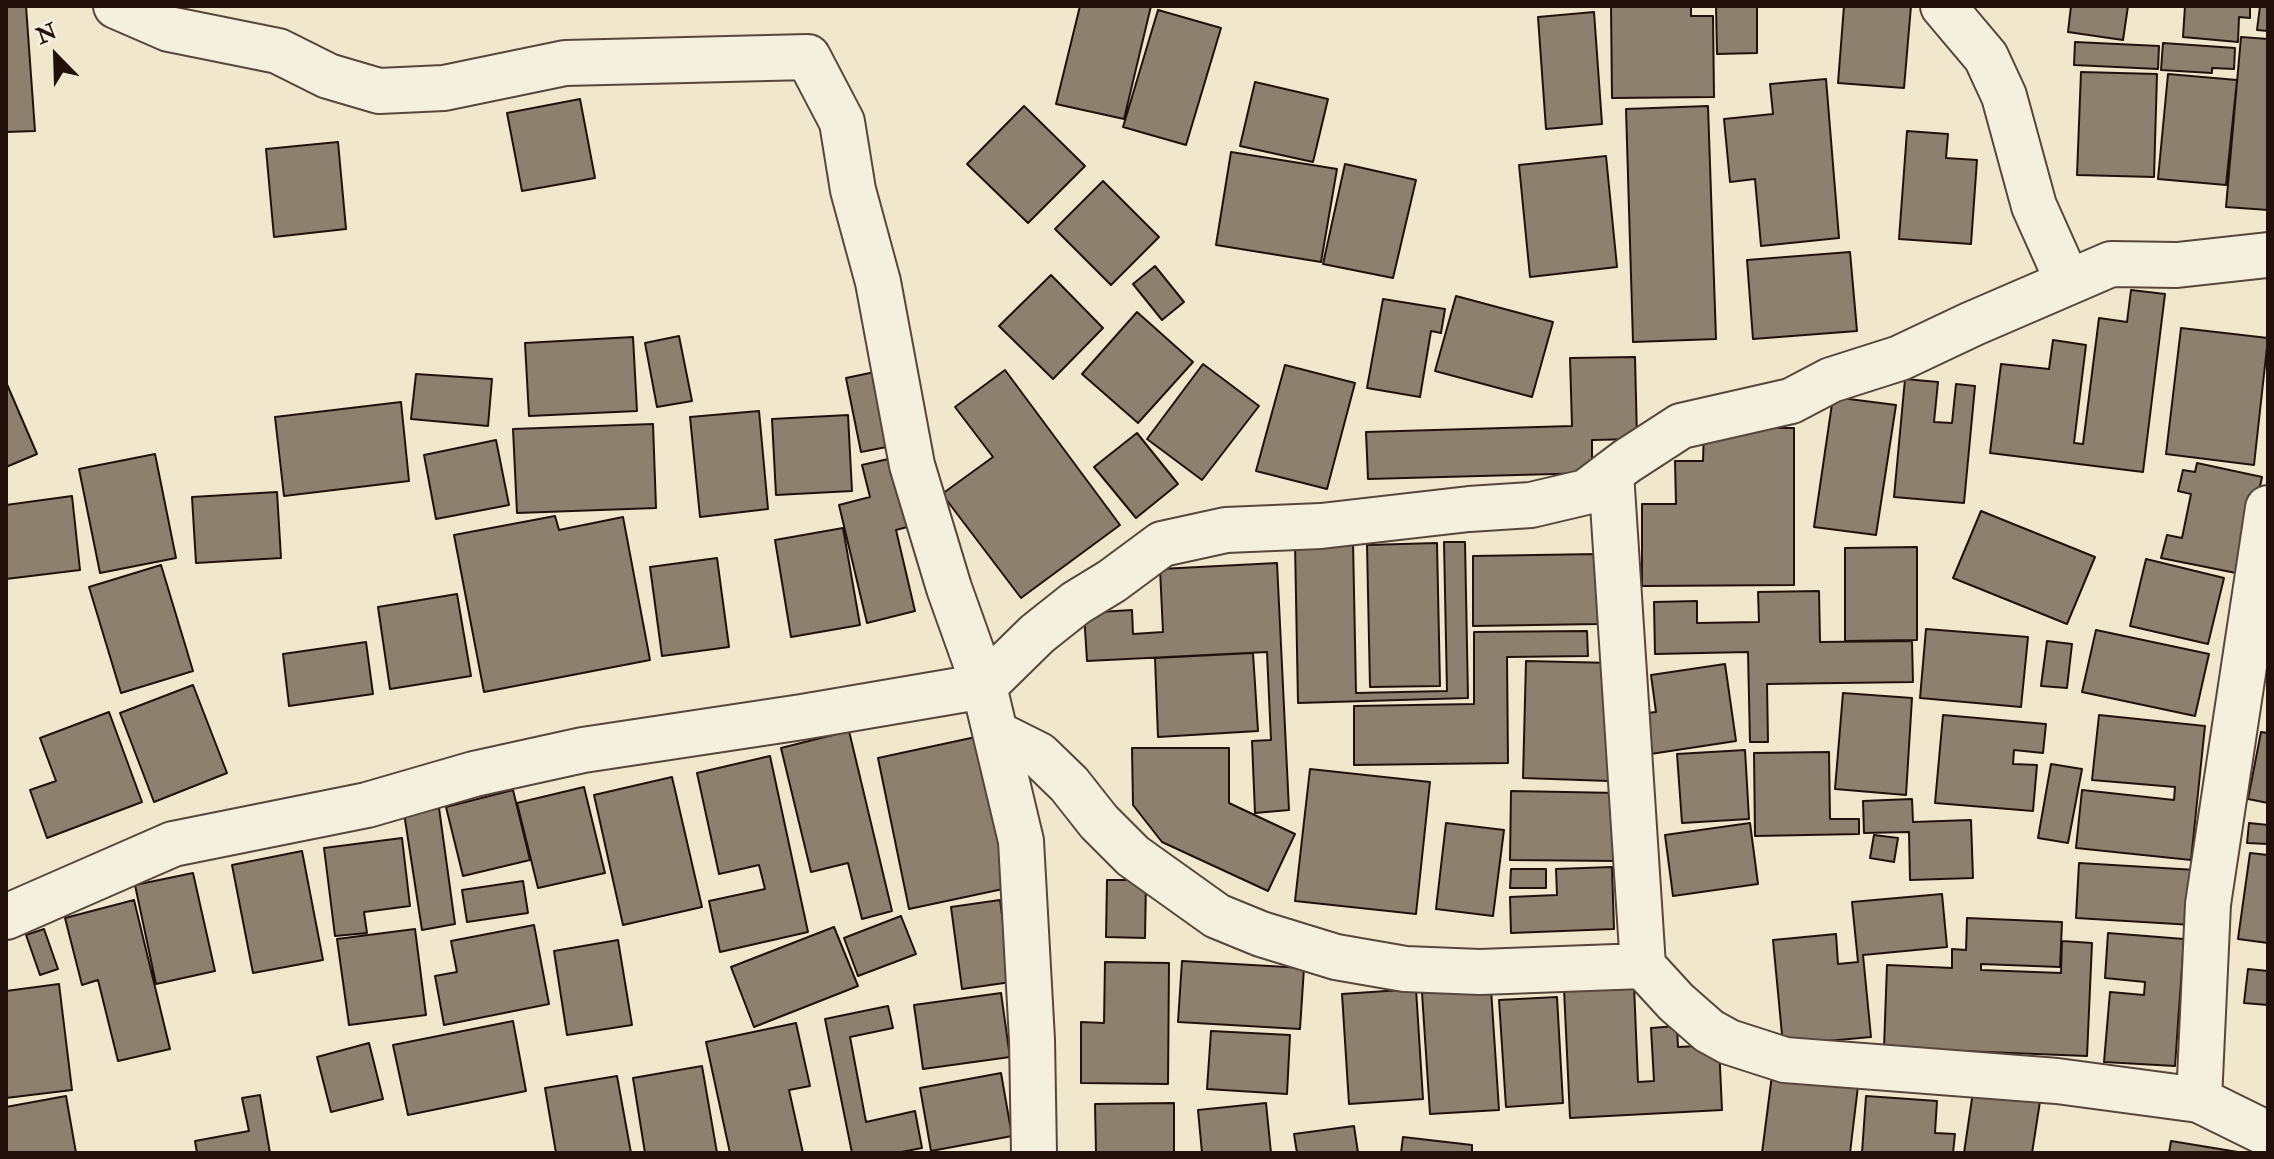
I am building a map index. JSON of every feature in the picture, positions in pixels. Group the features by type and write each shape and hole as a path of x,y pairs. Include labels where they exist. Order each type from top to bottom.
{"street":[{"path":"116,6 169,29 278,51 328,76 379,91 444,88 565,63 808,57 842,122 853,190 878,282 912,465 949,588 984,686 1021,841 1032,1040 1034,1153"},
{"path":"1943,6 1986,57 2004,96 2034,206 2068,282"},
{"path":"6,917 173,844 367,805 474,774 583,750 984,686 1037,634 1162,544 1226,530 1321,526 1531,505 1586,492 1681,426 1791,401 1831,380 1900,358 2111,264 2177,265 2268,255"},
{"path":"1611,473 1643,966 1676,1002 1709,1031 1729,1042 1785,1060 2057,1081 2199,1100 2268,1134"},
{"path":"2199,1100 2208,904 2268,508"},
{"path":"997,734 1039,755 1133,856 1217,916 1261,934 1336,957 1405,969 1480,972 1643,966"}],"building":[{"path":"6,6 26,6 35,131 6,132"},
{"path":"1080,6 1151,6 1124,119 1056,104"},
{"path":"1611,6 1691,6 1691,16 1713,16 1714,97 1612,98"},
{"path":"1716,6 1757,6 1757,53 1717,54"},
{"path":"1844,6 1911,6 1904,88 1838,83"},
{"path":"2071,6 2128,6 2123,40 2068,32"},
{"path":"2185,6 2250,6 2250,18 2239,17 2238,42 2183,37"},
{"path":"2260,6 2268,6 2268,31 2257,30"},
{"path":"1158,10 1221,28 1186,145 1123,127"},
{"path":"1594,12 1602,124 1546,129 1538,17"},
{"path":"2241,37 2268,39 2268,210 2226,207"},
{"path":"2075,42 2159,46 2158,69 2074,65"},
{"path":"2163,43 2235,48 2234,69 2212,68 2212,73 2161,70"},
{"path":"2081,72 2157,74 2154,177 2077,175"},
{"path":"2168,74 2237,80 2226,185 2158,179"},
{"path":"1826,79 1839,238 1761,246 1755,179 1730,182 1724,119 1773,114 1770,84"},
{"path":"1255,82 1328,99 1313,162 1240,146"},
{"path":"580,99 595,178 522,191 507,113"},
{"path":"1024,106 1085,166 1028,223 967,164"},
{"path":"1708,106 1716,339 1633,342 1626,109"},
{"path":"1907,131 1948,134 1946,158 1977,160 1971,244 1899,239"},
{"path":"338,142 346,229 274,237 266,149"},
{"path":"1231,152 1337,169 1321,262 1216,245"},
{"path":"1606,156 1617,267 1530,277 1519,165"},
{"path":"1345,164 1416,180 1393,278 1323,264"},
{"path":"1103,181 1159,237 1111,285 1055,229"},
{"path":"1850,252 1857,331 1753,339 1747,260"},
{"path":"1155,266 1184,302 1162,320 1133,284"},
{"path":"1051,275 1103,328 1053,379 999,326"},
{"path":"2131,290 2165,294 2143,472 1990,453 2001,364 2049,369 2053,340 2086,345 2074,443 2083,444 2099,318 2127,322"},
{"path":"1456,296 1553,322 1532,397 1435,371"},
{"path":"1383,299 1445,309 1441,333 1431,331 1420,397 1367,388"},
{"path":"1137,312 1193,362 1138,423 1082,374"},
{"path":"2181,328 2268,338 2254,465 2166,454"},
{"path":"679,336 692,401 657,407 645,343"},
{"path":"633,337 637,411 529,416 525,343"},
{"path":"1635,357 1637,439 1592,440 1592,473 1368,479 1366,432 1572,426 1570,358"},
{"path":"1203,364 1259,406 1202,480 1147,439"},
{"path":"1285,365 1355,383 1327,489 1256,471"},
{"path":"889,369 902,444 861,452 846,378"},
{"path":"1005,370 1120,525 1021,598 942,494 993,457 955,407"},
{"path":"416,374 492,379 488,426 411,419"},
{"path":"1905,379 1938,382 1934,422 1952,423 1956,384 1975,386 1964,503 1894,497"},
{"path":"6,382 37,454 6,467"},
{"path":"1833,397 1896,405 1876,535 1814,527"},
{"path":"401,402 409,481 284,496 275,417"},
{"path":"759,411 768,509 700,517 690,417"},
{"path":"848,415 852,491 776,495 772,419"},
{"path":"653,424 656,508 517,513 513,429"},
{"path":"1704,428 1794,428 1794,585 1642,586 1642,504 1676,504 1675,461 1703,461"},
{"path":"1137,433 1178,484 1136,518 1094,467"},
{"path":"496,440 509,505 436,519 424,455"},
{"path":"155,454 176,558 100,573 79,469"},
{"path":"906,455 922,523 896,530 915,611 867,623 839,505 870,497 862,465"},
{"path":"2197,463 2262,477 2241,574 2161,558 2167,535 2182,538 2191,494 2178,491 2183,470 2195,472"},
{"path":"277,492 281,558 196,563 192,497"},
{"path":"72,496 80,570 6,579 6,505"},
{"path":"1981,511 2095,557 2067,624 1953,578"},
{"path":"555,516 559,530 623,517 650,660 484,692 454,535"},
{"path":"843,528 860,625 791,637 775,540"},
{"path":"1353,541 1356,693 1447,691 1444,542 1465,542 1468,698 1298,703 1295,543"},
{"path":"1437,543 1440,686 1370,687 1367,545"},
{"path":"1917,547 1917,640 1845,641 1845,548"},
{"path":"1598,554 1598,624 1473,626 1473,556"},
{"path":"717,558 729,647 662,656 650,567"},
{"path":"2146,559 2224,578 2208,644 2130,626"},
{"path":"1277,563 1289,810 1255,813 1252,741 1271,740 1267,652 1087,661 1084,613 1132,610 1133,634 1163,632 1160,569"},
{"path":"161,565 193,671 121,693 89,587"},
{"path":"1819,591 1820,642 1912,641 1913,682 1767,684 1768,742 1750,742 1748,652 1655,654 1654,602 1697,601 1697,623 1759,622 1758,592"},
{"path":"457,594 471,676 390,689 378,607"},
{"path":"1926,629 2028,637 2021,707 1920,698"},
{"path":"2096,630 2209,654 2195,716 2082,692"},
{"path":"1587,631 1588,656 1507,657 1508,763 1354,765 1354,706 1474,704 1474,632"},
{"path":"2047,641 2072,644 2067,688 2041,686"},
{"path":"366,642 373,694 289,706 283,654"},
{"path":"1253,653 1258,731 1158,737 1155,658"},
{"path":"1526,661 1613,663 1609,781 1523,778"},
{"path":"1725,664 1736,741 1644,755 1638,714 1656,712 1651,675"},
{"path":"193,685 227,773 154,802 120,713"},
{"path":"1843,693 1912,698 1906,795 1835,789"},
{"path":"109,712 142,802 47,838 30,790 56,781 40,738"},
{"path":"1943,715 2046,724 2043,753 2014,750 2013,764 2037,765 2033,811 1935,803"},
{"path":"2099,715 2205,726 2191,860 2076,848 2082,790 2174,800 2175,787 2092,780"},
{"path":"849,731 892,911 862,919 848,863 811,872 781,748"},
{"path":"2261,732 2268,733 2268,803 2248,799"},
{"path":"985,735 1017,886 909,909 878,758"},
{"path":"1132,748 1229,748 1229,803 1295,834 1268,891 1162,842 1133,805"},
{"path":"1745,750 1749,819 1682,823 1677,754"},
{"path":"1829,752 1830,819 1859,819 1859,834 1755,836 1754,753"},
{"path":"770,756 808,932 720,952 709,901 765,889 759,865 719,874 697,773"},
{"path":"2051,764 2082,769 2068,843 2038,838"},
{"path":"1310,769 1430,782 1416,914 1295,901"},
{"path":"672,777 702,907 623,925 594,795"},
{"path":"584,787 605,873 538,888 517,803"},
{"path":"513,790 530,860 463,876 446,807"},
{"path":"1511,791 1619,793 1618,861 1510,860"},
{"path":"1912,799 1913,822 1971,820 1973,878 1910,880 1909,832 1864,833 1863,801"},
{"path":"439,808 455,924 422,930 404,813"},
{"path":"1446,823 1504,830 1493,916 1436,909"},
{"path":"1750,823 1758,884 1673,896 1665,835"},
{"path":"2249,823 2268,825 2268,844 2247,843"},
{"path":"1874,835 1898,838 1894,862 1870,858"},
{"path":"402,838 410,906 364,912 367,933 335,936 324,848"},
{"path":"302,851 323,960 253,973 232,865"},
{"path":"2250,853 2268,855 2268,943 2238,939"},
{"path":"2079,863 2196,870 2193,925 2076,918"},
{"path":"1612,867 1614,929 1511,933 1510,897 1557,895 1556,869"},
{"path":"1511,869 1546,869 1546,888 1510,888"},
{"path":"193,873 215,971 156,984 135,885"},
{"path":"1107,880 1146,880 1145,938 1106,937"},
{"path":"523,881 528,913 467,922 462,890"},
{"path":"1942,894 1947,947 1863,955 1871,1037 1783,1045 1773,940 1836,934 1838,964 1858,962 1852,902"},
{"path":"134,900 170,1049 118,1061 98,980 82,985 65,918"},
{"path":"1000,900 1011,982 962,989 951,907"},
{"path":"901,916 916,954 858,976 844,938"},
{"path":"1967,918 2062,922 2060,967 1981,964 1981,970 2061,973 2062,941 2092,943 2087,1056 1884,1048 1887,965 1952,968 1952,949 1966,950"},
{"path":"534,925 549,1004 444,1025 435,976 457,972 451,941"},
{"path":"834,927 858,986 754,1027 731,967"},
{"path":"44,929 58,969 40,975 26,935"},
{"path":"415,929 426,1015 349,1025 337,939"},
{"path":"2108,933 2184,939 2175,1066 2104,1062 2110,992 2144,995 2145,982 2105,978"},
{"path":"618,940 632,1025 567,1035 554,951"},
{"path":"1182,961 1304,968 1300,1029 1178,1022"},
{"path":"1105,962 1169,963 1168,1084 1081,1083 1081,1022 1104,1023"},
{"path":"2248,969 2268,971 2268,1005 2244,1003"},
{"path":"59,984 72,1090 6,1098 6,991"},
{"path":"1634,985 1638,1082 1654,1081 1651,1028 1677,1026 1678,1047 1719,1045 1722,1110 1570,1118 1564,989"},
{"path":"1416,989 1423,1099 1349,1104 1342,994"},
{"path":"1491,989 1499,1110 1430,1114 1422,993"},
{"path":"1001,993 1010,1057 923,1069 914,1005"},
{"path":"1557,997 1563,1103 1506,1107 1499,1000"},
{"path":"888,1006 893,1028 850,1037 866,1122 915,1111 922,1148 896,1153 852,1153 825,1019"},
{"path":"513,1021 526,1091 408,1115 393,1045"},
{"path":"796,1023 810,1086 789,1090 803,1153 730,1153 706,1042"},
{"path":"1211,1031 1290,1035 1287,1094 1207,1089"},
{"path":"369,1043 383,1099 331,1112 317,1057"},
{"path":"702,1066 717,1153 645,1153 633,1078"},
{"path":"1001,1073 1012,1136 931,1151 920,1088"},
{"path":"1772,1075 1858,1086 1850,1153 1762,1153"},
{"path":"617,1076 631,1153 556,1153 545,1088"},
{"path":"1974,1085 2041,1095 2032,1153 1964,1153"},
{"path":"260,1095 270,1153 197,1153 195,1141 249,1131 242,1098"},
{"path":"66,1096 76,1153 6,1153 6,1107"},
{"path":"1866,1096 1937,1101 1935,1133 1955,1134 1953,1153 1862,1153"},
{"path":"1174,1103 1174,1153 1096,1153 1095,1104"},
{"path":"1266,1103 1271,1153 1202,1153 1198,1110"},
{"path":"1354,1126 1358,1153 1297,1153 1294,1134"},
{"path":"1403,1137 1472,1145 1472,1153 1401,1153"},
{"path":"2171,1141 2244,1153 2169,1153"}]}
